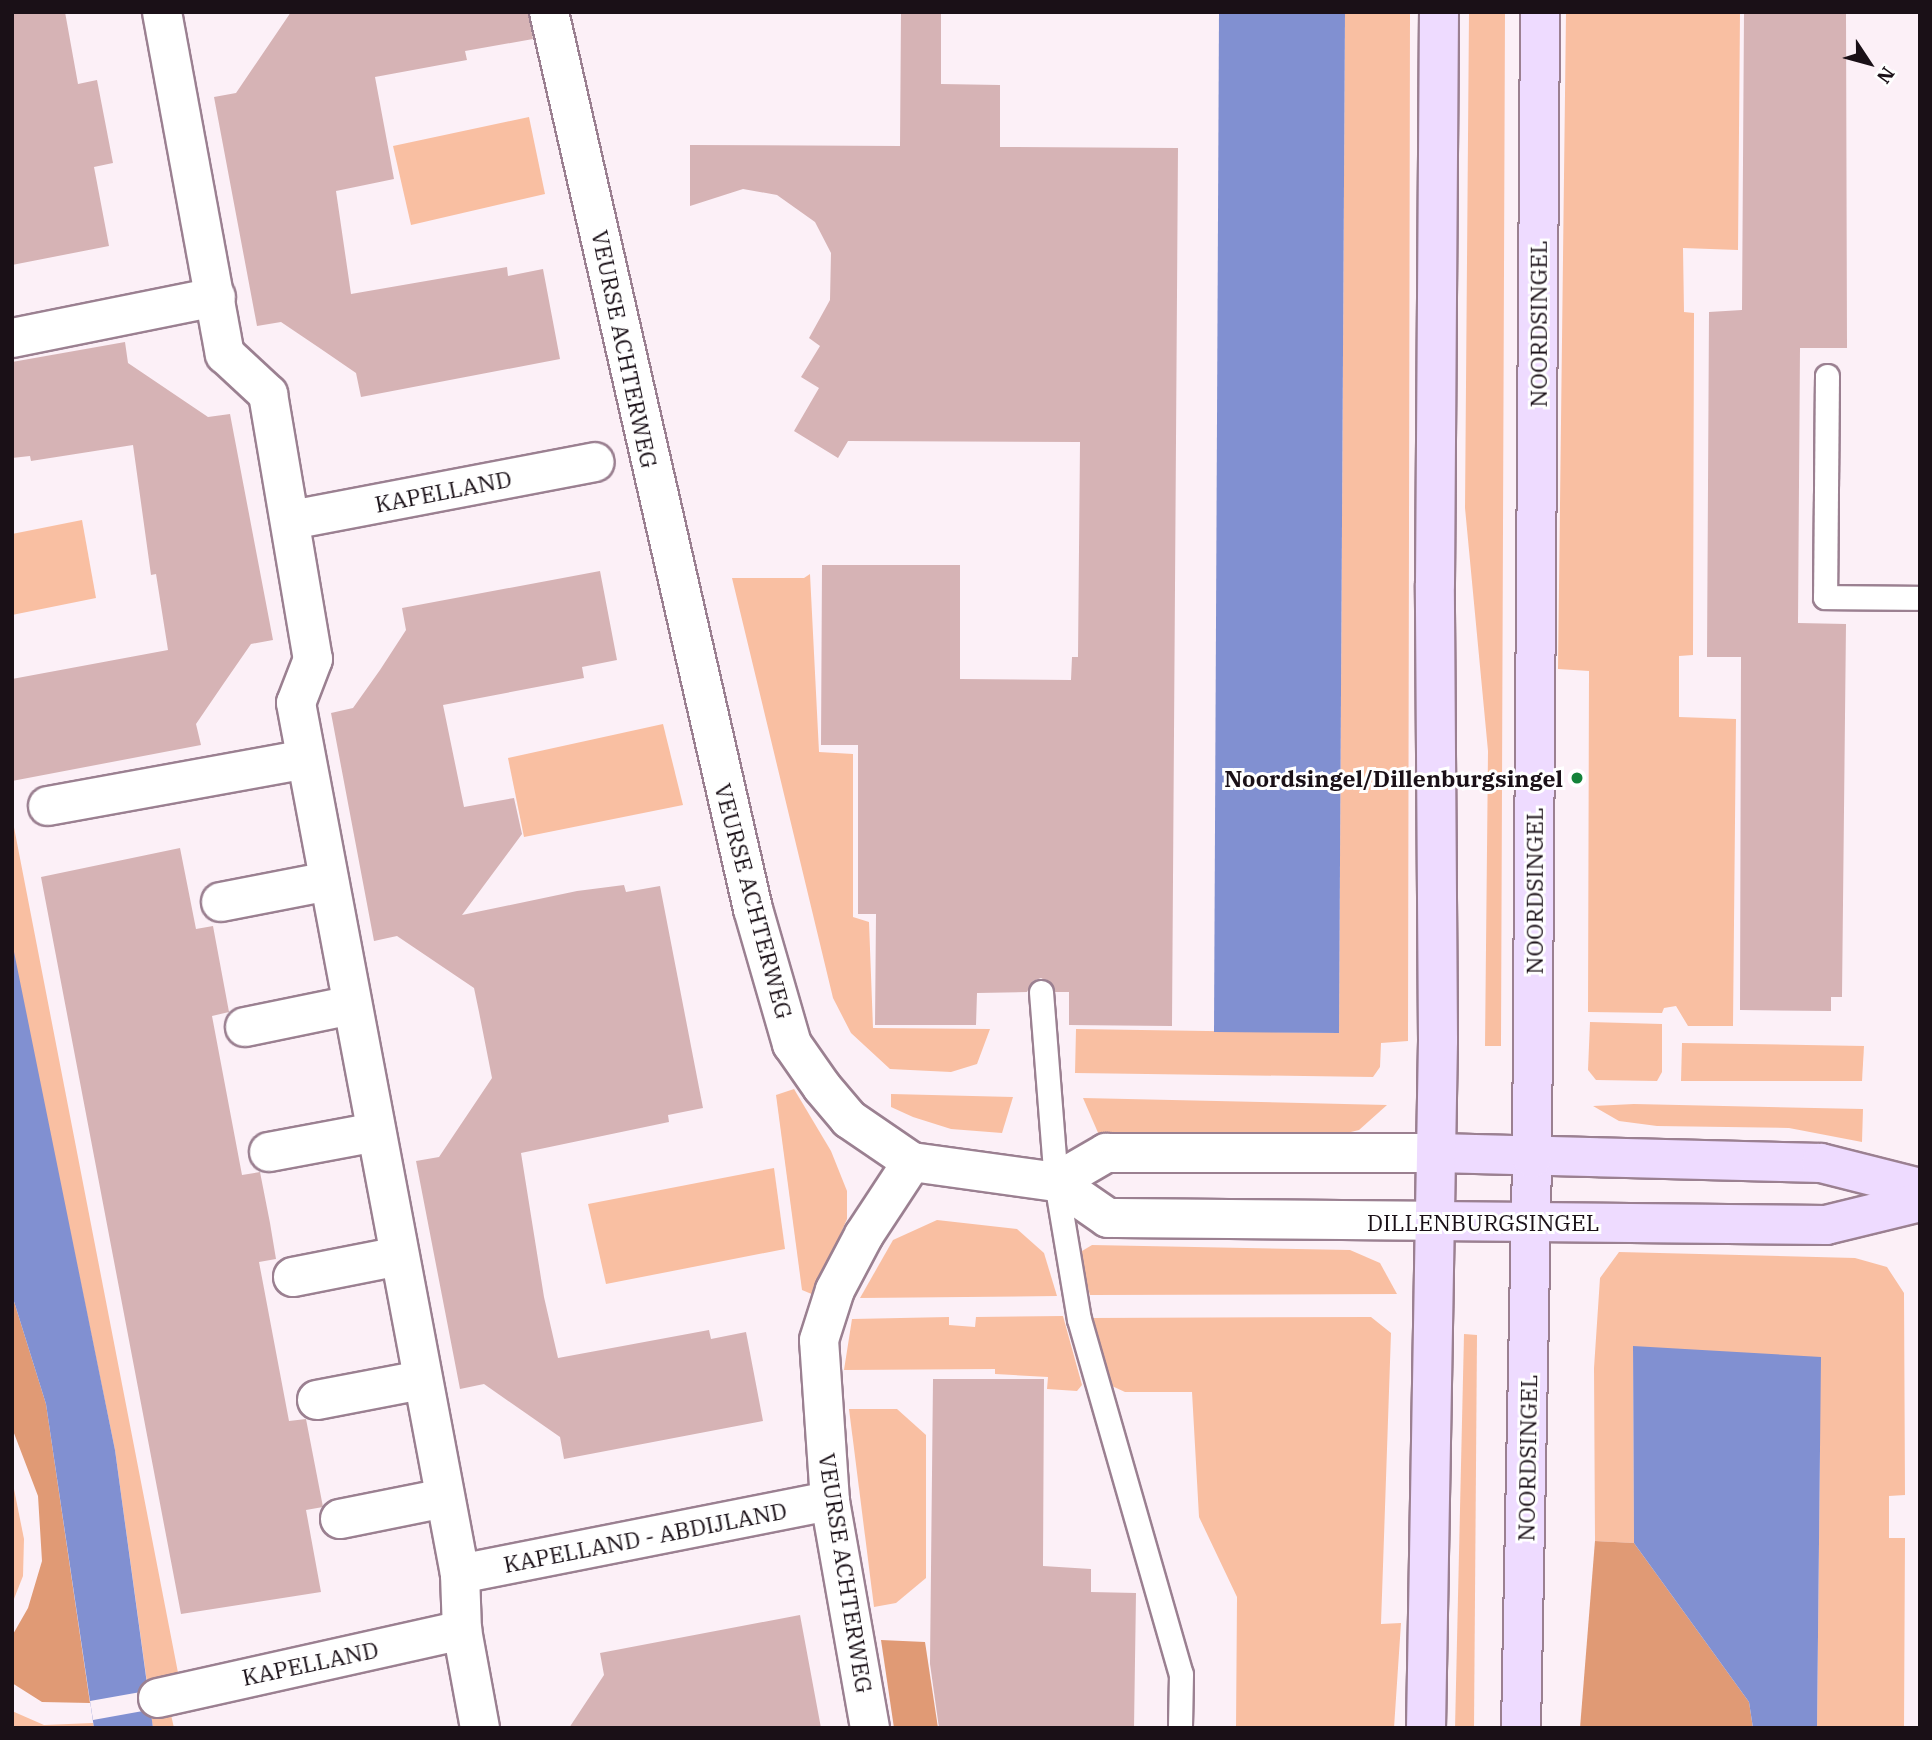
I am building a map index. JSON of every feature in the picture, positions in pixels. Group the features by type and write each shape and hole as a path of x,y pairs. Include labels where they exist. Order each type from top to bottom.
{"main road":[{"path":"1426,1728 1437,1153 1439,12"},
{"name":"NOORDSINGEL","path":"1521,1728 1532,1158 1540,12"},
{"path":"1437,1153 1532,1158 1821,1163 1920,1188"},
{"name":"DILLENBURGSINGEL","path":"1435,1221 1826,1225 1920,1202"}],"street":[{"path":"162,12 225,354 268,394 313,659 296,703 460,1574 462,1630 480,1728"},
{"name":"VEURSE ACHTERWEG","path":"549,12 753,909 792,1044 849,1119 912,1163 864,1235 835,1290 820,1340 830,1500 870,1728"},
{"path":"12,338 216,297"},
{"name":"KAPELLAND","path":"291,520 595,462"},
{"path":"48,806 306,759"},
{"path":"221,902 329,881"},
{"path":"245,1027 352,1005"},
{"path":"269,1152 376,1132"},
{"path":"1056,1182 1106,1153 1437,1153"},
{"name":"DILLENBURGSINGEL","path":"912,1163 1056,1182 1108,1218 1435,1221"},
{"path":"293,1277 399,1256"},
{"path":"317,1400 422,1380"},
{"path":"340,1519 444,1497"},
{"name":"KAPELLAND - ABDIJLAND","path":"460,1574 830,1500"},
{"name":"KAPELLAND","path":"158,1698 462,1630"}],"lane":[{"path":"1827,376 1825,597 1920,598"},
{"path":"1041,992 1056,1182 1080,1319 1181,1674 1180,1728"}],"shaded area":[{"path":"1345,12 1410,12 1408,1041 1381,1043 1380,1067 1373,1077 1075,1073 1076,1029 1339,1033"},
{"path":"1469,12 1505,12 1501,1046 1485,1046 1488,751 1465,508"},
{"path":"1566,12 1740,12 1738,250 1683,248 1684,312 1694,313 1693,655 1679,656 1679,717 1736,719 1733,1026 1688,1026 1676,1006 1664,1008 1662,1013 1588,1012 1589,671 1558,669"},
{"path":"529,117 545,194 411,225 393,146"},
{"path":"82,520 96,598 12,615 12,534"},
{"path":"810,574 819,752 853,754 853,917 869,922 873,1028 990,1029 977,1064 951,1072 890,1069 851,1033 833,998 732,578 804,578"},
{"path":"663,724 683,805 524,837 508,758"},
{"path":"12,817 180,1683 148,1690 115,1450 12,950"},
{"path":"1590,1022 1662,1024 1662,1072 1657,1081 1596,1080 1588,1070"},
{"path":"1682,1043 1864,1046 1862,1081 1681,1081"},
{"path":"794,1089 831,1151 847,1191 847,1219 814,1295 802,1290 776,1095"},
{"path":"891,1094 1013,1097 1002,1133 951,1129 913,1117 891,1107"},
{"path":"1083,1098 1387,1105 1359,1130 1318,1140 1099,1135"},
{"path":"1634,1104 1863,1109 1862,1142 1789,1128 1657,1126 1619,1121 1593,1106"},
{"path":"774,1168 785,1249 606,1284 588,1204"},
{"path":"937,1220 1017,1229 1044,1253 1057,1296 860,1298 893,1240"},
{"path":"1092,1245 1350,1250 1380,1263 1397,1294 1090,1295 1080,1261 1082,1251"},
{"path":"1619,1252 1855,1258 1887,1267 1904,1293 1905,1495 1889,1496 1889,1538 1905,1538 1904,1728 1817,1728 1820,1450 1633,1346 1634,1543 1595,1541 1594,1368 1600,1278"},
{"path":"12,1295 46,1404 90,1703 42,1702 12,1683 12,1636 28,1608 42,1561 38,1496 12,1428"},
{"path":"1063,1316 1082,1385 1077,1391 1047,1389 1048,1377 995,1374 995,1369 844,1370 852,1319 949,1317 949,1325 975,1327 976,1317"},
{"path":"1371,1317 1391,1333 1381,1624 1401,1623 1394,1728 1236,1728 1237,1597 1199,1517 1192,1392 1125,1392 1112,1386 1093,1318"},
{"path":"1464,1334 1477,1335 1474,1728 1455,1728"},
{"path":"849,1409 897,1409 926,1435 926,1578 896,1603 874,1607"},
{"path":"12,1479 24,1539 23,1576 12,1604"},
{"path":"1595,1541 1634,1543 1749,1702 1753,1728 1580,1728"},
{"path":"881,1640 925,1642 938,1728 894,1728"},
{"path":"169,1706 174,1728 153,1728 150,1710"},
{"path":"12,1711 44,1725 93,1723 94,1728 12,1728"}],"water":[{"path":"1219,12 1345,12 1339,1033 1214,1032"},
{"path":"12,942 115,1450 153,1728 94,1728 46,1404 12,1295"},
{"path":"1633,1346 1821,1357 1817,1728 1753,1728 1749,1702 1634,1543"}],"pier":[{"path":"152,1690 154,1709 93,1720 90,1701"}],"building":[{"path":"12,12 65,12 78,84 97,80 113,163 94,167 109,246 12,265"},
{"path":"291,12 528,12 533,39 465,51 467,60 375,77 394,179 336,191 351,294 507,267 508,276 543,269 560,359 361,397 356,373 321,349 281,322 257,326 214,97 236,93"},
{"path":"901,12 941,12 941,84 1000,85 1000,147 1178,148 1172,1026 1069,1025 1069,992 1055,992 1052,984 1041,978 1033,981 1027,992 977,993 976,1025 875,1025 876,914 858,914 858,745 821,745 822,565 960,565 960,679 1071,680 1072,657 1078,657 1080,442 848,441 838,458 794,431 819,388 801,377 820,346 809,338 830,300 831,253 815,222 777,195 743,189 690,206 690,145 900,146"},
{"path":"1744,12 1846,12 1847,348 1800,348 1798,623 1846,624 1842,997 1831,997 1831,1011 1740,1010 1741,657 1707,657 1709,312 1742,310"},
{"path":"125,342 128,363 208,417 230,414 273,640 251,644 224,683 196,724 201,745 12,781 12,679 168,650 156,574 151,575 133,445 31,461 30,456 12,458 12,362"},
{"path":"600,571 617,660 582,667 584,678 443,705 464,807 514,798 522,834 462,915 577,891 624,885 626,892 660,886 703,1108 668,1115 669,1122 521,1153 544,1297 558,1358 709,1330 711,1339 746,1332 763,1421 564,1459 560,1437 484,1384 460,1389 416,1161 439,1157 492,1078 474,988 397,936 374,941 331,713 353,708 380,670 406,630 402,608"},
{"path":"180,848 196,929 213,926 229,1012 212,1016 242,1175 260,1172 276,1259 259,1262 289,1421 306,1419 323,1507 306,1510 321,1592 181,1614 41,877"},
{"path":"933,1379 1044,1379 1043,1566 1091,1569 1091,1592 1136,1593 1134,1728 939,1728 930,1664"},
{"path":"800,1615 821,1728 569,1728 604,1675 600,1653"}],"place":[{"name":"Noordsingel/Dillenburgsingel","path":"1577,778"}]}
